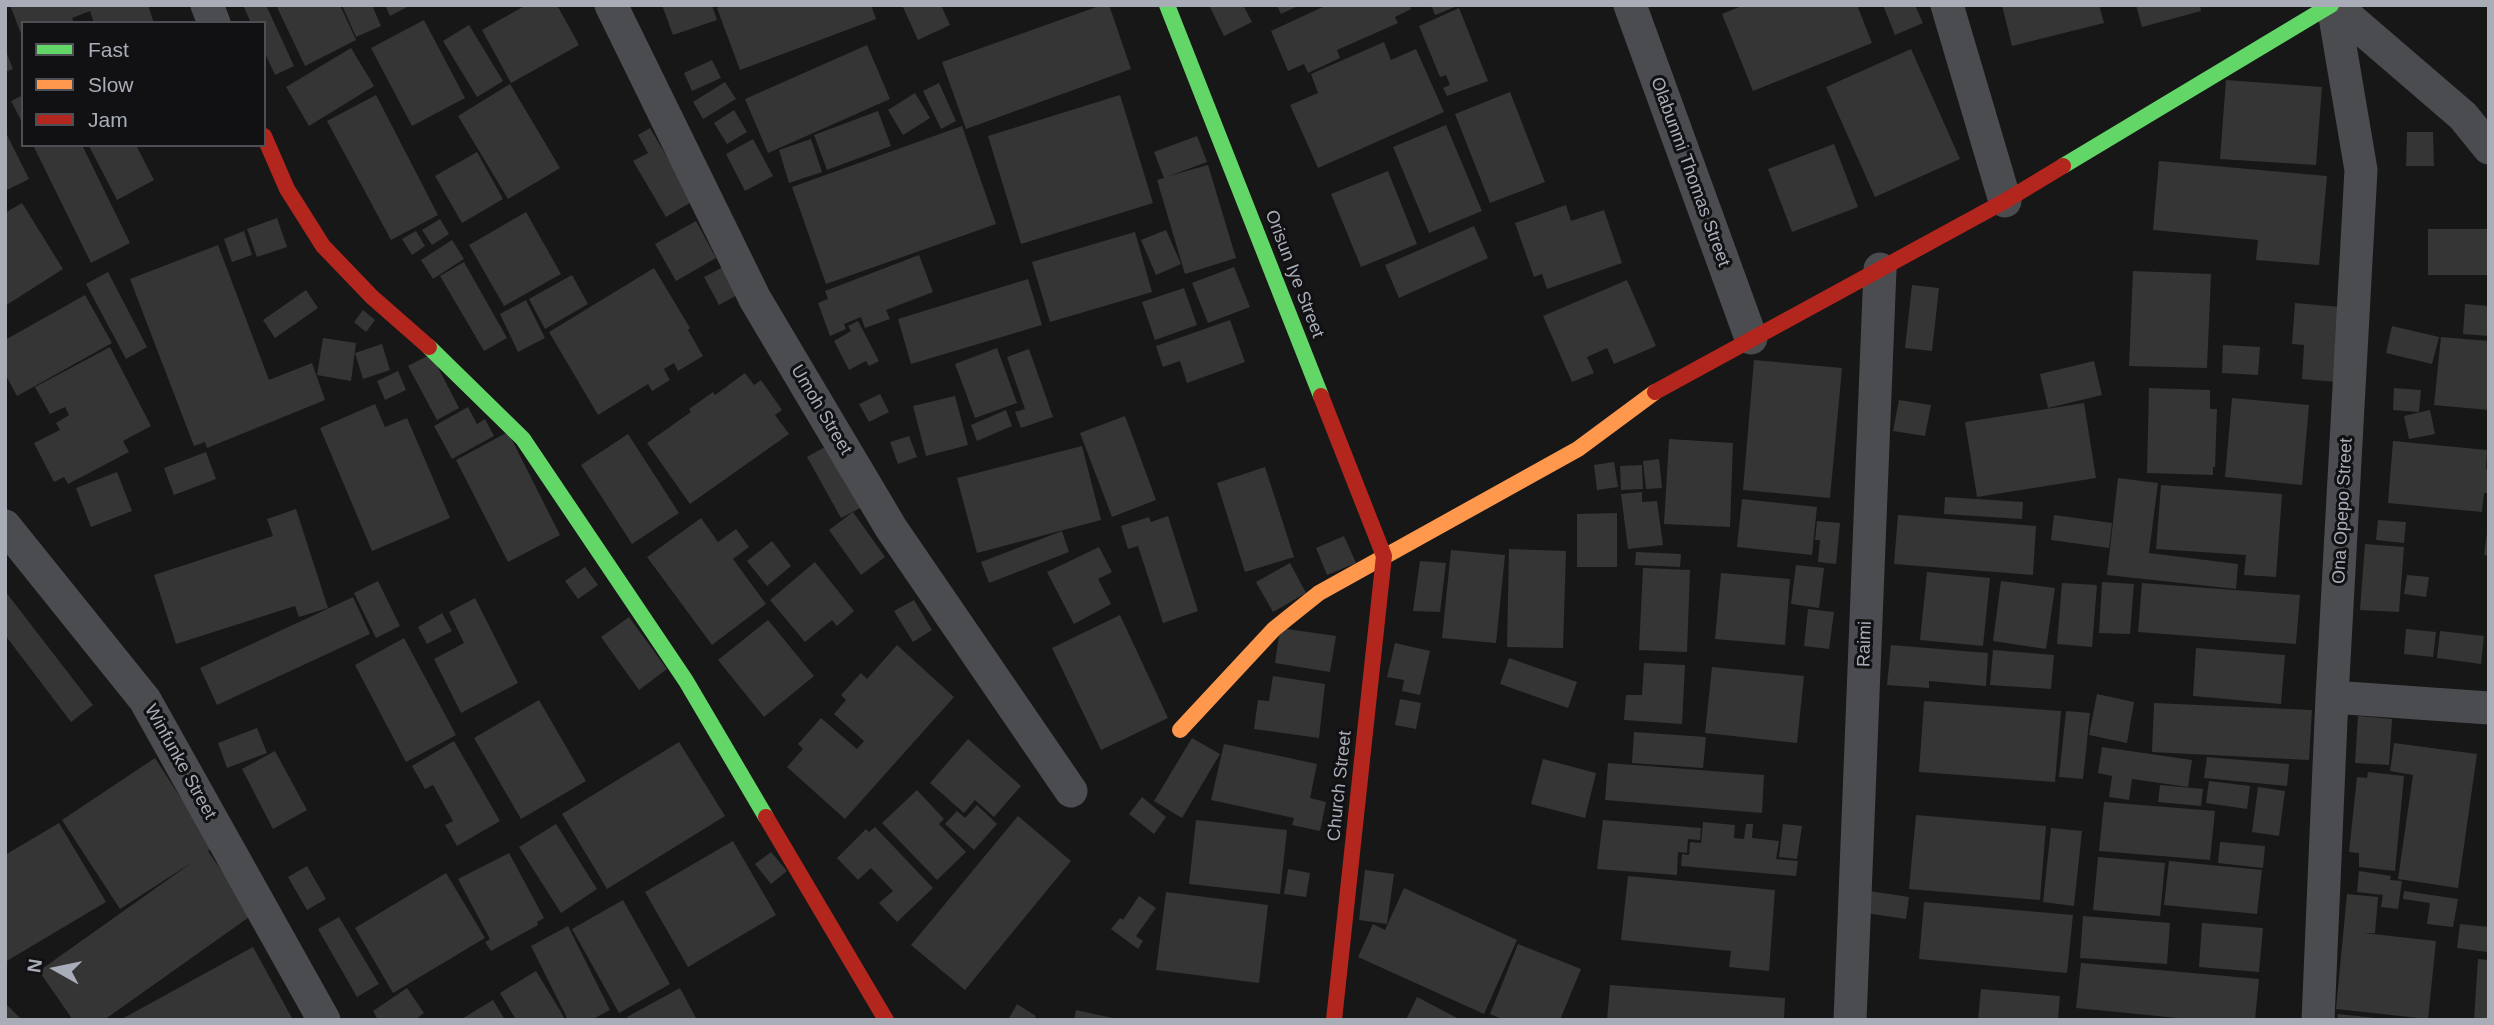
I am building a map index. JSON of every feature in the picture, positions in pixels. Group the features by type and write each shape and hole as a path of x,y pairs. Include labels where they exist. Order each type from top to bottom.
{"street":[{"name":"Umoh Street","path":"611,5 755,299 891,527 1071,791"},
{"name":"Orisun Iye Street","path":"1167,5 1384,556"},
{"name":"Olabunmi Thomas Street","path":"1630,5 1751,338"},
{"path":"1947,5 2005,201"},
{"path":"1180,730 1274,629 1319,593 1578,449 1645,397 2005,201 2333,5 2463,116 2489,148"},
{"name":"Ona Opepo Street","path":"2318,1020 2332,697 2361,170 2333,5"},
{"path":"266,141 287,189 323,247 372,297 441,357 523,439 687,681 886,1020"},
{"name":"Raimi","path":"1850,1020 1880,269"},
{"name":"Winfunke Street","path":"5,526 145,700 324,1020"},
{"name":"Church Street","path":"1334,1020 1384,556"},
{"path":"2332,697 2489,708"}],"building":[{"path":"10,5 148,5 153,21 93,21 90,11 72,18 73,21 21,21 21,34"},
{"path":"243,5 266,5 294,66 275,75 266,55 266,21 250,21"},
{"path":"276,5 340,5 356,40 305,66"},
{"path":"342,5 372,5 381,26 356,37"},
{"path":"385,5 411,5 390,16"},
{"path":"526,5 557,5 579,45 511,83 482,30"},
{"path":"662,5 712,5 717,20 673,35"},
{"path":"723,5 871,5 876,19 740,70 717,8"},
{"path":"902,5 941,5 950,25 918,40"},
{"path":"1102,5 1109,5 1131,69 966,129 942,62"},
{"path":"1209,5 1243,5 1252,22 1224,36"},
{"path":"1277,5 1300,5 1281,14"},
{"path":"1327,5 1409,5 1411,9 1395,17 1398,23 1337,50 1340,58 1308,73 1304,64 1288,71 1271,31"},
{"path":"1431,5 1460,5 1435,15"},
{"path":"1744,5 1857,5 1872,43 1753,91 1722,14"},
{"path":"1883,5 1915,5 1923,23 1895,35"},
{"path":"2002,5 2099,5 2104,23 2012,46"},
{"path":"2136,5 2200,5 2201,11 2142,27"},
{"path":"1459,8 1488,81 1447,96 1443,88 1450,85 1446,75 1440,77 1419,26"},
{"path":"424,20 465,98 412,126 371,48"},
{"path":"469,25 503,81 477,97 443,41"},
{"path":"1384,42 1391,60 1416,49 1444,112 1318,168 1290,105 1318,93 1311,74"},
{"path":"867,45 890,99 768,153 745,99"},
{"path":"351,48 374,86 309,126 286,87"},
{"path":"5,49 13,69 5,72"},
{"path":"1911,49 1960,159 1875,197 1826,87"},
{"path":"712,60 721,78 692,91 684,73"},
{"path":"2226,80 2322,87 2316,165 2220,159"},
{"path":"725,82 736,99 703,119 693,102"},
{"path":"939,83 956,121 941,129 923,91"},
{"path":"510,84 560,168 508,199 458,116"},
{"path":"1510,92 1545,182 1490,203 1455,114"},
{"path":"915,93 930,118 903,135 888,110"},
{"path":"376,95 438,215 391,240 327,121"},
{"path":"1120,95 1153,203 1021,244 988,136"},
{"path":"21,96 21,120 11,101"},
{"path":"734,110 747,132 727,144 714,123"},
{"path":"878,111 891,146 827,170 814,135"},
{"path":"1446,125 1482,211 1429,233 1393,147"},
{"path":"962,126 996,224 826,284 792,187"},
{"path":"650,128 693,201 666,217 633,161 648,153 638,135"},
{"path":"5,131 29,179 5,191"},
{"path":"2407,132 2433,132 2434,166 2406,166"},
{"path":"1197,136 1207,162 1169,176 1208,165 1236,258 1185,274 1157,180 1164,178 1154,152"},
{"path":"753,139 773,176 745,191 726,154"},
{"path":"811,139 822,172 789,183 779,150"},
{"path":"1834,144 1858,207 1792,232 1768,169"},
{"path":"34,147 83,147 130,243 91,263"},
{"path":"90,147 137,147 154,180 117,200"},
{"path":"477,152 503,199 462,223 435,176"},
{"path":"2159,161 2327,176 2319,265 2256,260 2258,240 2153,230"},
{"path":"1388,171 1417,244 1361,267 1331,194"},
{"path":"22,203 63,269 5,306 5,213"},
{"path":"1566,205 1571,221 1604,210 1622,263 1547,289 1542,274 1534,277 1515,223"},
{"path":"526,212 561,274 504,306 469,245"},
{"path":"277,218 287,247 257,257 247,229"},
{"path":"440,219 449,234 432,245 422,230"},
{"path":"696,221 716,258 676,281 655,244"},
{"path":"1474,226 1488,258 1399,298 1385,265"},
{"path":"2428,229 2489,229 2489,275 2428,275"},
{"path":"1166,230 1181,264 1156,275 1141,240"},
{"path":"244,231 252,255 232,262 224,239"},
{"path":"416,231 425,246 412,255 402,239"},
{"path":"1135,232 1152,292 1050,322 1032,262"},
{"path":"452,240 464,259 433,279 421,260"},
{"path":"218,245 269,380 312,363 325,400 207,448 205,442 194,446 130,279"},
{"path":"919,255 933,292 886,310 890,319 865,328 861,317 844,324 846,329 830,336 818,303 828,299 825,291"},
{"path":"464,262 507,338 484,351 440,276"},
{"path":"725,266 739,294 719,305 704,277"},
{"path":"1234,267 1250,307 1208,323 1192,283"},
{"path":"654,268 690,328 688,330 703,356 678,371 674,363 664,369 670,380 652,391 648,384 598,415 549,332"},
{"path":"2133,271 2211,274 2207,368 2129,366"},
{"path":"108,272 147,347 126,359 86,284"},
{"path":"572,275 588,304 545,329 529,299"},
{"path":"1028,279 1042,325 911,364 898,319"},
{"path":"1627,280 1656,346 1614,364 1607,348 1587,357 1594,373 1572,382 1543,316"},
{"path":"1912,285 1939,288 1932,351 1905,348"},
{"path":"1184,288 1197,325 1155,340 1142,302"},
{"path":"306,290 318,308 275,338 263,320"},
{"path":"85,295 112,343 17,396 5,374 5,340"},
{"path":"526,300 545,338 518,352 500,314"},
{"path":"2295,303 2342,307 2337,382 2302,379 2304,345 2292,344"},
{"path":"2465,304 2489,306 2489,336 2463,334"},
{"path":"363,310 375,320 366,332 354,322"},
{"path":"1230,320 1245,362 1187,383 1180,361 1163,367 1156,346"},
{"path":"858,321 879,361 869,366 866,361 849,370 834,341 851,331 848,326"},
{"path":"2392,326 2439,337 2432,364 2386,353"},
{"path":"2441,337 2489,341 2489,410 2434,405"},
{"path":"323,338 356,343 351,381 317,375"},
{"path":"382,344 390,370 363,379 355,353"},
{"path":"2223,345 2260,347 2258,375 2222,373"},
{"path":"110,347 151,426 123,441 129,452 68,484 64,477 54,482 34,443 60,430 56,423 69,415 65,407 50,414 35,387"},
{"path":"997,348 1017,403 975,418 955,364"},
{"path":"1029,349 1053,417 1021,428 1015,412 1025,409 1007,357"},
{"path":"431,354 459,408 437,420 408,366"},
{"path":"1754,360 1842,368 1830,498 1743,490"},
{"path":"2094,361 2102,395 2048,408 2040,374"},
{"path":"398,371 406,390 385,400 377,381"},
{"path":"745,373 754,385 761,380 782,410 775,415 789,434 690,504 647,443 691,412 689,409 713,392 715,395"},
{"path":"2149,388 2210,390 2210,409 2217,409 2213,475 2147,473"},
{"path":"2394,388 2421,390 2419,412 2393,410"},
{"path":"880,394 889,412 869,422 859,404"},
{"path":"955,396 968,445 926,456 913,406"},
{"path":"2232,398 2309,405 2302,485 2225,477"},
{"path":"1899,400 1931,405 1925,436 1893,431"},
{"path":"2084,403 2096,478 1977,497 1965,422"},
{"path":"375,404 385,427 407,418 450,518 372,551 320,428"},
{"path":"468,407 477,424 485,419 494,436 452,459 434,426"},
{"path":"1006,410 1012,426 977,441 971,425"},
{"path":"2430,410 2435,434 2409,439 2404,416"},
{"path":"1125,416 1156,500 1112,517 1080,433"},
{"path":"508,432 560,535 508,562 456,460"},
{"path":"628,434 679,513 632,544 581,465"},
{"path":"909,436 917,457 898,464 890,442"},
{"path":"1669,439 1733,443 1730,527 1664,524"},
{"path":"2393,441 2487,450 2489,493 2484,493 2482,512 2388,503"},
{"path":"830,444 864,506 841,518 807,457"},
{"path":"1082,446 1101,520 977,553 957,478"},
{"path":"206,452 216,479 174,495 164,468"},
{"path":"1659,459 1662,488 1646,489 1643,461"},
{"path":"1614,462 1618,487 1597,490 1594,465"},
{"path":"1642,465 1643,489 1621,490 1620,466"},
{"path":"1265,467 1294,557 1245,572 1217,483"},
{"path":"117,472 132,511 91,527 76,488"},
{"path":"2118,478 2158,483 2149,553 2238,564 2236,589 2107,575"},
{"path":"2161,485 2282,494 2276,577 2244,575 2246,555 2156,549"},
{"path":"1642,492 1642,502 1657,501 1663,545 1628,549 1621,494"},
{"path":"1945,497 2023,502 2022,519 1944,514"},
{"path":"1742,499 1817,507 1812,555 1737,547"},
{"path":"296,509 328,608 299,617 295,606 176,644 154,575 273,536 267,519"},
{"path":"853,512 885,557 861,575 829,530"},
{"path":"1617,513 1617,567 1577,567 1577,514"},
{"path":"1898,515 2036,526 2033,575 1894,564"},
{"path":"2054,515 2112,523 2109,548 2051,540"},
{"path":"1168,516 1198,611 1163,623 1138,546 1128,549 1121,526 1149,517 1151,522"},
{"path":"701,518 718,542 736,529 749,547 733,559 766,604 712,645 647,557"},
{"path":"2378,520 2406,522 2404,543 2376,540"},
{"path":"1817,521 1840,523 1836,564 1818,562 1820,540 1815,540"},
{"path":"1062,531 1069,552 989,583 981,562"},
{"path":"2489,533 2489,556 2484,555"},
{"path":"1344,536 1356,563 1327,575 1316,548"},
{"path":"772,541 791,566 767,586 747,561"},
{"path":"2365,544 2404,547 2399,612 2360,610"},
{"path":"1099,547 1112,572 1098,579 1111,604 1074,624 1047,572"},
{"path":"1509,549 1566,551 1563,648 1507,647"},
{"path":"1451,550 1505,555 1496,643 1442,638"},
{"path":"1636,552 1681,554 1680,567 1635,565"},
{"path":"1420,561 1446,563 1440,612 1413,611"},
{"path":"815,562 854,611 837,626 832,620 805,642 770,600"},
{"path":"1290,563 1306,593 1273,612 1256,582"},
{"path":"1796,565 1824,568 1819,608 1791,604"},
{"path":"585,567 598,585 578,599 565,581"},
{"path":"1643,568 1690,570 1687,652 1639,650"},
{"path":"1927,572 1990,578 1983,646 1920,640"},
{"path":"1721,573 1790,579 1785,645 1715,639"},
{"path":"2407,575 2429,577 2426,597 2404,594"},
{"path":"378,581 400,626 376,638 354,593"},
{"path":"2001,581 2055,588 2046,649 1993,641"},
{"path":"2102,582 2134,584 2130,634 2099,633"},
{"path":"2062,583 2097,585 2092,647 2057,644"},
{"path":"2142,583 2300,595 2296,644 2138,632"},
{"path":"5,591 93,705 71,722 5,635"},
{"path":"353,597 370,634 217,705 200,668"},
{"path":"475,598 518,683 461,713 434,659 464,643 449,612"},
{"path":"914,600 932,630 913,642 894,611"},
{"path":"1808,609 1834,612 1829,649 1804,646"},
{"path":"442,613 452,631 427,644 418,627"},
{"path":"1120,615 1168,718 1101,750 1052,648"},
{"path":"629,617 667,669 639,690 601,637"},
{"path":"768,620 814,676 764,717 718,660"},
{"path":"1280,628 1336,636 1330,672 1275,663"},
{"path":"2406,629 2436,632 2433,657 2404,654"},
{"path":"2440,631 2484,636 2481,664 2437,658"},
{"path":"404,638 456,735 406,762 355,665"},
{"path":"1395,643 1430,651 1420,695 1402,691 1404,680 1387,677"},
{"path":"897,645 954,697 845,819 787,767 803,749 798,744 821,718 857,749 864,741 834,714 846,700 841,695 861,673 867,679"},
{"path":"1891,645 1988,653 1986,686 1929,681 1929,688 1887,685"},
{"path":"2196,648 2285,655 2281,704 2193,696"},
{"path":"1993,650 2054,655 2051,689 1990,685"},
{"path":"1509,658 1577,682 1568,708 1500,684"},
{"path":"1644,663 1685,665 1682,724 1624,720 1626,695 1642,695"},
{"path":"1712,667 1804,676 1797,743 1705,733"},
{"path":"1273,676 1325,684 1319,738 1254,729 1258,700 1269,701"},
{"path":"2097,694 2134,702 2127,743 2089,735"},
{"path":"1400,699 1421,703 1416,729 1395,725"},
{"path":"539,700 586,781 521,819 474,738"},
{"path":"1924,701 2061,711 2055,782 1919,772"},
{"path":"2154,703 2312,710 2309,760 2152,752"},
{"path":"2066,711 2090,713 2083,779 2059,777"},
{"path":"2358,716 2392,719 2389,765 2355,763"},
{"path":"257,728 267,753 227,768 218,743"},
{"path":"1634,732 1706,737 1703,768 1632,763"},
{"path":"1192,738 1220,754 1182,818 1154,801"},
{"path":"968,739 1021,786 994,817 975,800 964,813 930,783"},
{"path":"454,741 500,821 457,846 445,825 453,821 433,785 425,789 412,766"},
{"path":"679,742 725,816 607,889 562,814"},
{"path":"2394,743 2477,754 2458,888 2398,879 2413,775 2390,771"},
{"path":"1224,744 1317,764 1310,798 1326,802 1320,831 1292,825 1294,818 1211,800"},
{"path":"2102,747 2192,760 2188,787 2132,779 2129,800 2109,797 2112,776 2098,773"},
{"path":"275,751 307,810 273,829 242,769"},
{"path":"2207,757 2289,764 2287,786 2204,778"},
{"path":"155,758 213,848 208,851 252,915 104,1020 73,1020 39,971 194,861 120,909 62,820"},
{"path":"1543,759 1596,773 1585,818 1531,804"},
{"path":"1608,763 1764,775 1762,813 1605,800"},
{"path":"2368,772 2404,776 2395,871 2359,867 2359,853 2349,852 2357,777 2367,778"},
{"path":"2209,781 2250,786 2247,809 2206,803"},
{"path":"2160,785 2203,789 2201,806 2158,802"},
{"path":"2258,787 2285,791 2279,836 2252,832"},
{"path":"917,790 944,819 939,824 966,852 937,880 882,823"},
{"path":"1142,797 1166,817 1154,834 1129,814"},
{"path":"2104,802 2215,811 2210,860 2099,851"},
{"path":"977,805 997,824 974,850 945,824 957,811 965,818"},
{"path":"1916,815 2046,826 2040,900 1909,889"},
{"path":"1018,816 1071,861 965,990 911,945"},
{"path":"1196,820 1287,830 1280,894 1189,884"},
{"path":"1603,820 1701,828 1700,840 1688,839 1687,853 1678,852 1677,875 1597,869"},
{"path":"1703,822 1735,825 1734,838 1744,839 1746,824 1753,824 1752,838 1779,841 1776,859 1798,861 1796,876 1681,866 1682,854 1689,855 1690,842 1701,843"},
{"path":"59,823 106,902 5,962 5,855"},
{"path":"556,824 597,889 561,913 519,847"},
{"path":"1783,824 1802,826 1797,859 1779,857"},
{"path":"875,827 933,888 897,922 879,903 893,891 871,868 858,880 837,858 866,829 869,832"},
{"path":"2051,828 2082,831 2074,906 2043,902"},
{"path":"733,841 776,915 688,967 645,892"},
{"path":"2220,842 2265,846 2263,868 2218,863"},
{"path":"771,852 787,871 771,884 755,864"},
{"path":"509,853 544,918 537,922 538,925 491,951 485,942 490,939 458,879"},
{"path":"2098,857 2165,863 2160,916 2093,910"},
{"path":"2169,861 2262,870 2257,914 2164,905"},
{"path":"307,866 326,899 307,910 288,877"},
{"path":"1288,869 1310,873 1306,897 1284,894"},
{"path":"1365,870 1394,874 1387,924 1359,920"},
{"path":"2359,871 2391,876 2390,880 2402,881 2398,909 2381,907 2383,895 2357,892"},
{"path":"446,873 485,938 393,993 355,928"},
{"path":"1628,876 1775,890 1769,971 1729,967 1731,951 1621,940"},
{"path":"1404,888 1517,940 1484,1014 1358,957 1373,924 1385,930"},
{"path":"1862,890 1909,897 1906,919 1859,912"},
{"path":"2404,891 2458,899 2453,927 2427,924 2430,903 2403,899"},
{"path":"1166,892 1268,905 1259,983 1156,970"},
{"path":"2347,894 2378,897 2375,933 2364,933 2436,941 2428,1019 2336,1009"},
{"path":"1139,896 1156,908 1136,936 1143,941 1138,949 1111,929 1120,918 1123,920"},
{"path":"623,900 670,984 619,1013 572,929"},
{"path":"1924,902 2073,915 2067,973 1919,959"},
{"path":"2083,916 2170,923 2167,964 2080,958"},
{"path":"339,917 379,984 357,997 318,929"},
{"path":"2202,923 2263,928 2259,972 2199,967"},
{"path":"2460,924 2489,927 2487,952 2457,948"},
{"path":"568,926 610,1010 591,1020 568,1020 531,946"},
{"path":"1518,944 1581,969 1560,1020 1504,1020 1490,1014"},
{"path":"253,947 293,1020 120,1020"},
{"path":"2478,959 2489,960 2489,1020 2474,1020"},
{"path":"2081,963 2259,979 2255,1020 2198,1020 2076,1008"},
{"path":"536,971 565,1020 516,1020 500,993"},
{"path":"1610,985 1785,998 1784,1020 1607,1020"},
{"path":"407,988 424,1013 415,1020 378,1020 373,1011"},
{"path":"680,988 697,1020 629,1020 627,1017"},
{"path":"1981,989 2060,996 2058,1020 1978,1020"},
{"path":"1417,997 1461,1020 1406,1020"},
{"path":"493,1000 505,1020 460,1020"},
{"path":"5,1003 22,1020 5,1020"},
{"path":"1017,1004 1036,1016 1033,1020 1008,1020"},
{"path":"1076,1010 1117,1019 1117,1020 1074,1020"},
{"path":"2338,1014 2376,1018 2376,1020 2337,1020"}],"traffic: fast":[{"path":"1167,5 1321,396"},
{"path":"2063,166 2331,5"},
{"path":"429,347 523,439 686,681 766,817"}],"traffic: slow":[{"path":"1180,730 1274,629 1319,593 1578,449 1655,392"}],"traffic: jam":[{"path":"266,141 287,189 323,246 372,297 429,347"},
{"path":"1655,392 2005,201 2063,166"},
{"path":"1321,396 1384,556 1334,1020"},
{"path":"766,817 886,1020"}]}
